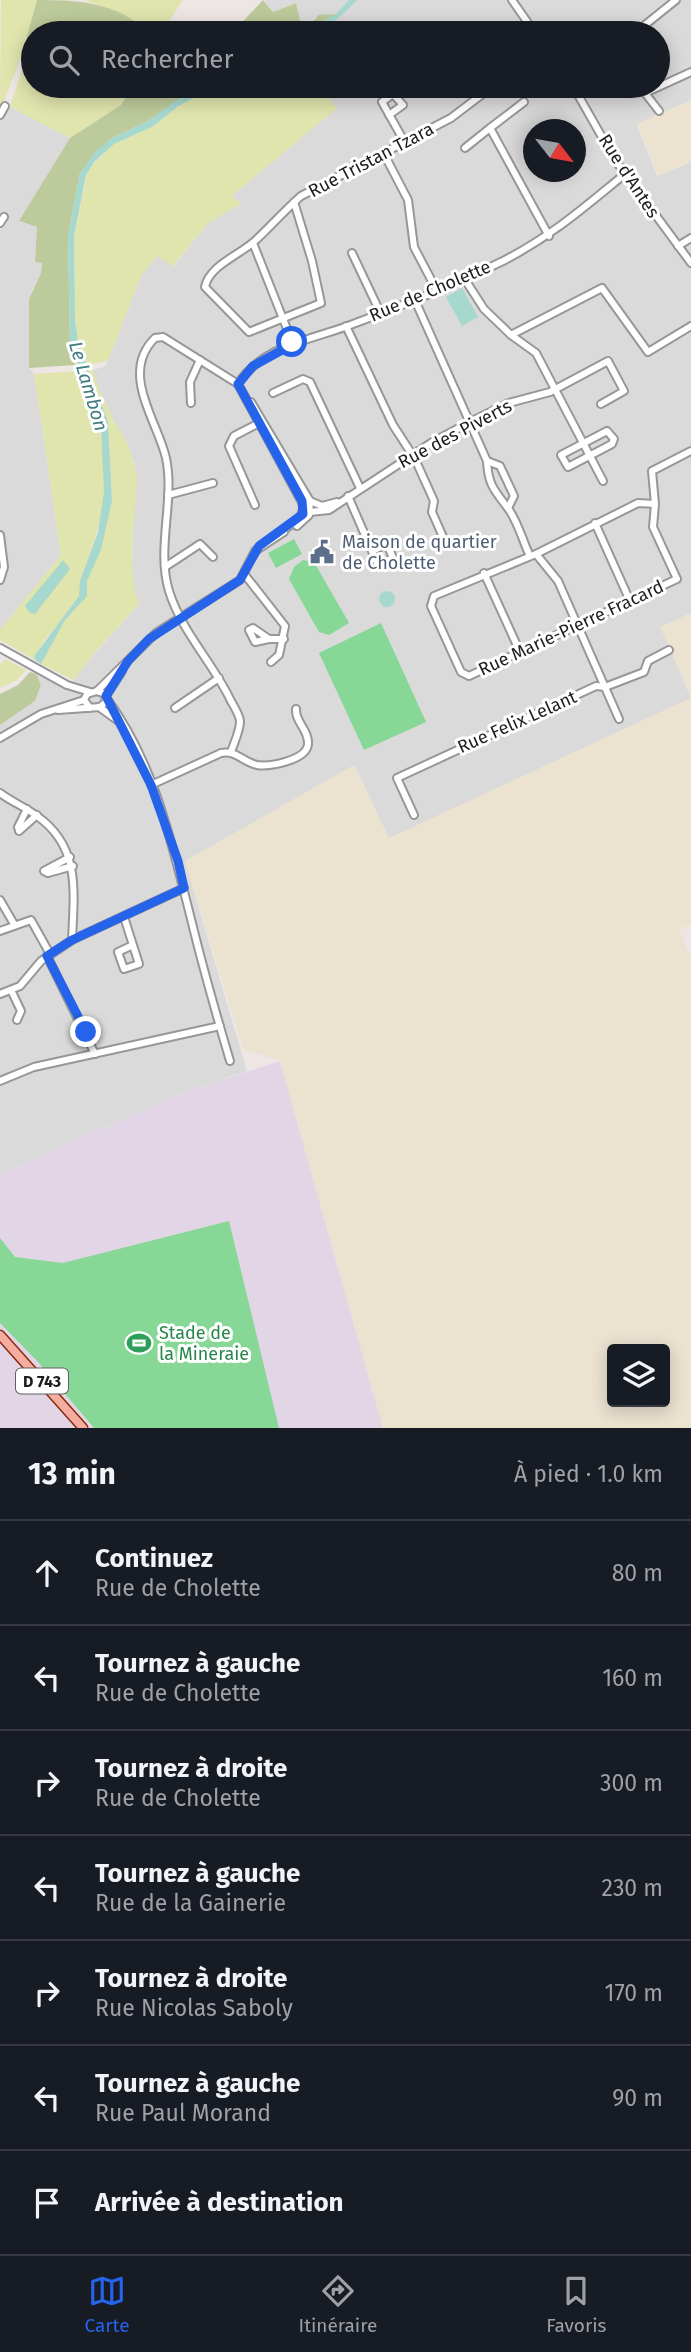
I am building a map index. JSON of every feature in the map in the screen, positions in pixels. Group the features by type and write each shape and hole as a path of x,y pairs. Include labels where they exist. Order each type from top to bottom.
{"main road":[{"name":"D 743","path":"0,1335 83,1428"}],"street":[{"path":"512,0 527,21"},
{"path":"647,21 666,3 676,0"},
{"path":"670,82 691,72"},
{"name":"Rue Tristan Tzara","path":"282,318 249,332 205,287 207,279 224,262 253,243 294,202 383,152 451,118 477,98"},
{"name":"Rue d'Antes","path":"580,98 625,174 691,263"},
{"path":"649,98 659,111"},
{"path":"465,148 524,102"},
{"path":"0,115 5,106"},
{"path":"389,115 404,141"},
{"path":"490,128 512,163 549,236"},
{"path":"383,152 408,200 414,247 436,289"},
{"name":"Rue de Cholette","path":"238,384 253,366 293,344 346,326 464,278 549,236 625,174"},
{"path":"282,318 318,307 322,299 294,202"},
{"path":"678,246 691,238"},
{"path":"253,243 293,344"},
{"path":"352,253 380,312"},
{"path":"464,278 478,302 511,335 536,353 603,481"},
{"path":"511,335 602,288 648,352 691,326"},
{"path":"414,298 487,461 488,475 497,497 508,508 532,554 558,582 619,719"},
{"path":"346,326 393,425 412,455 435,501 432,512 443,537"},
{"path":"231,752 239,719 219,678 180,617 167,586 165,567 168,467 164,449 142,394 145,356 151,341 159,336 238,384 293,483 310,507"},
{"path":"191,403 190,382 200,360"},
{"name":"Rue des Piverts","path":"310,507 326,506 341,500 470,422 509,403 541,396 608,361 624,391 601,404"},
{"path":"273,393 303,379 310,382 360,488"},
{"path":"245,395 255,406 310,507"},
{"path":"255,505 229,446 234,436 259,423"},
{"path":"607,431 611,434 612,444 588,456 568,467 561,455 607,431"},
{"name":"Rue Marie-Pierre Fracard","path":"655,504 638,503 532,554 434,596 431,606 465,676 677,579 653,527 655,504 652,474 655,468 691,451"},
{"path":"487,461 500,466 514,496 508,508"},
{"path":"168,495 178,495 213,483"},
{"path":"348,496 372,551"},
{"path":"0,738 41,714 84,700 156,633 245,575 255,551 298,520 310,507"},
{"path":"595,523 630,601"},
{"path":"0,535 4,567 0,580"},
{"path":"165,567 200,544 213,557"},
{"path":"484,573 520,652"},
{"path":"245,575 285,626 278,658 271,662"},
{"path":"269,639 284,639"},
{"path":"0,648 67,685 90,708"},
{"name":"Rue Felix Lelant","path":"414,815 397,778 596,686 606,687 645,672 648,661 669,650"},
{"path":"99,707 128,661"},
{"path":"175,708 219,678"},
{"path":"67,685 106,697 151,785 178,861 230,1061"},
{"path":"58,710 99,707 119,721"},
{"path":"151,785 217,755 231,752 259,765 301,756 307,750 308,741 296,709"},
{"path":"0,793 37,815 57,834 70,857 73,866 72,940"},
{"path":"27,809 18,827 19,831 37,815"},
{"path":"70,857 44,871 48,873 73,866"},
{"path":"0,994 24,983 49,955 72,940 184,888"},
{"path":"0,900 13,925"},
{"path":"124,917 133,944"},
{"path":"0,931 28,919 34,922 95,1054"},
{"path":"11,990 21,1011 17,1020"},
{"path":"0,1081 34,1067 220,1027"}],"shaded area":[{"path":"264,0 691,0 691,100 637,125 657,176 691,162 691,613 661,627 691,698 389,839 355,766 185,861 247,1071 176,1095 0,1175 0,725 35,701 41,685 36,674 68,690 80,670 139,604 133,588 132,566 135,464 99,389 93,370 106,366 141,276 157,255 174,266 207,224 241,204 232,196 336,108 329,98 670,98 670,21 323,21 334,13 315,17 311,21 300,20 295,3 273,12"},
{"path":"691,100 691,162 658,176 637,124"},
{"path":"4,104 70,138 19,222 37,226 35,262 42,263 41,273 32,291 29,368 34,374 61,555 0,630 0,112"},
{"path":"691,613 691,696 660,627"},
{"path":"691,698 691,925 679,929 691,960 691,1428 383,1428 280,1061 243,1049 185,861 354,765 389,838"},
{"path":"280,1061 383,1428 0,1428 0,1175 176,1095"}],"green space":[{"path":"1,0 37,0 32,21 21,21 21,56 0,112"},
{"path":"37,0 97,5 134,21 31,21"},
{"path":"85,0 183,0 169,21 132,21 117,12"},
{"path":"263,0 273,12 296,3 301,21 243,21"},
{"path":"336,14 324,21 312,21 319,15"},
{"path":"21,72 21,98 126,98 121,105 70,138 10,107"},
{"path":"125,98 181,98 148,121 112,138 80,173 68,236 70,342 76,365 29,368 29,299 41,273 42,263 35,262 37,227 19,221 70,138 121,105"},
{"path":"193,98 329,98 337,108 232,196 241,204 207,224 173,266 157,256 141,276 108,361 88,365 78,342 75,320 74,236 88,169 114,144 152,127"},
{"path":"89,370 93,370 114,420 111,423 115,422 130,449 137,477 132,557 139,604 95,652 74,680 41,664 65,620 87,595 87,581 101,550 112,501 108,422"},
{"path":"79,371 98,425 103,449 104,494 78,599 43,643 34,659 0,640 0,630 61,555 34,374"},
{"path":"294,539 302,554 276,568 268,553"},
{"path":"303,560 314,562 349,623 329,635 319,632 289,579 294,567"},
{"path":"381,623 426,722 364,750 319,653"},
{"path":"5,659 26,670 17,680 0,688 0,665"},
{"path":"30,672 36,674 41,685 35,701 0,725 0,694 18,685"},
{"name":"Stade de la Mineraie","path":"229,1221 279,1428 94,1428 38,1362 0,1323 0,1238 15,1257 63,1263"}],"water":[{"path":"349,0 357,0 334,21 324,21 336,14"},
{"name":"Le Lambon","path":"182,98 193,98 152,127 114,144 94,162 86,175 74,236 75,320 78,342 108,422 112,501 101,550 87,581 87,596 65,620 41,664 34,659 35,655 79,596 80,581 98,532 104,492 101,428 70,342 68,236 80,173 95,152 112,138 148,121"},
{"path":"462,288 478,317 462,326 446,297"},
{"path":"63,560 70,569 35,614 30,613 25,606"},
{"path":"384,591 390,591 395,599 393,605 384,607 379,602 379,596"}],"place":[{"name":"Maison de quartier de Cholette","path":"322,552"},
{"name":"Stade de la Mineraie","path":"139,1343"}],"route":[{"path":"86,1032 47,956 72,940 184,888 178,861 151,785 106,696 128,661 149,639 188,611 240,580 259,546 303,514 302,501 238,384 253,366 293,344 292,342"}]}
